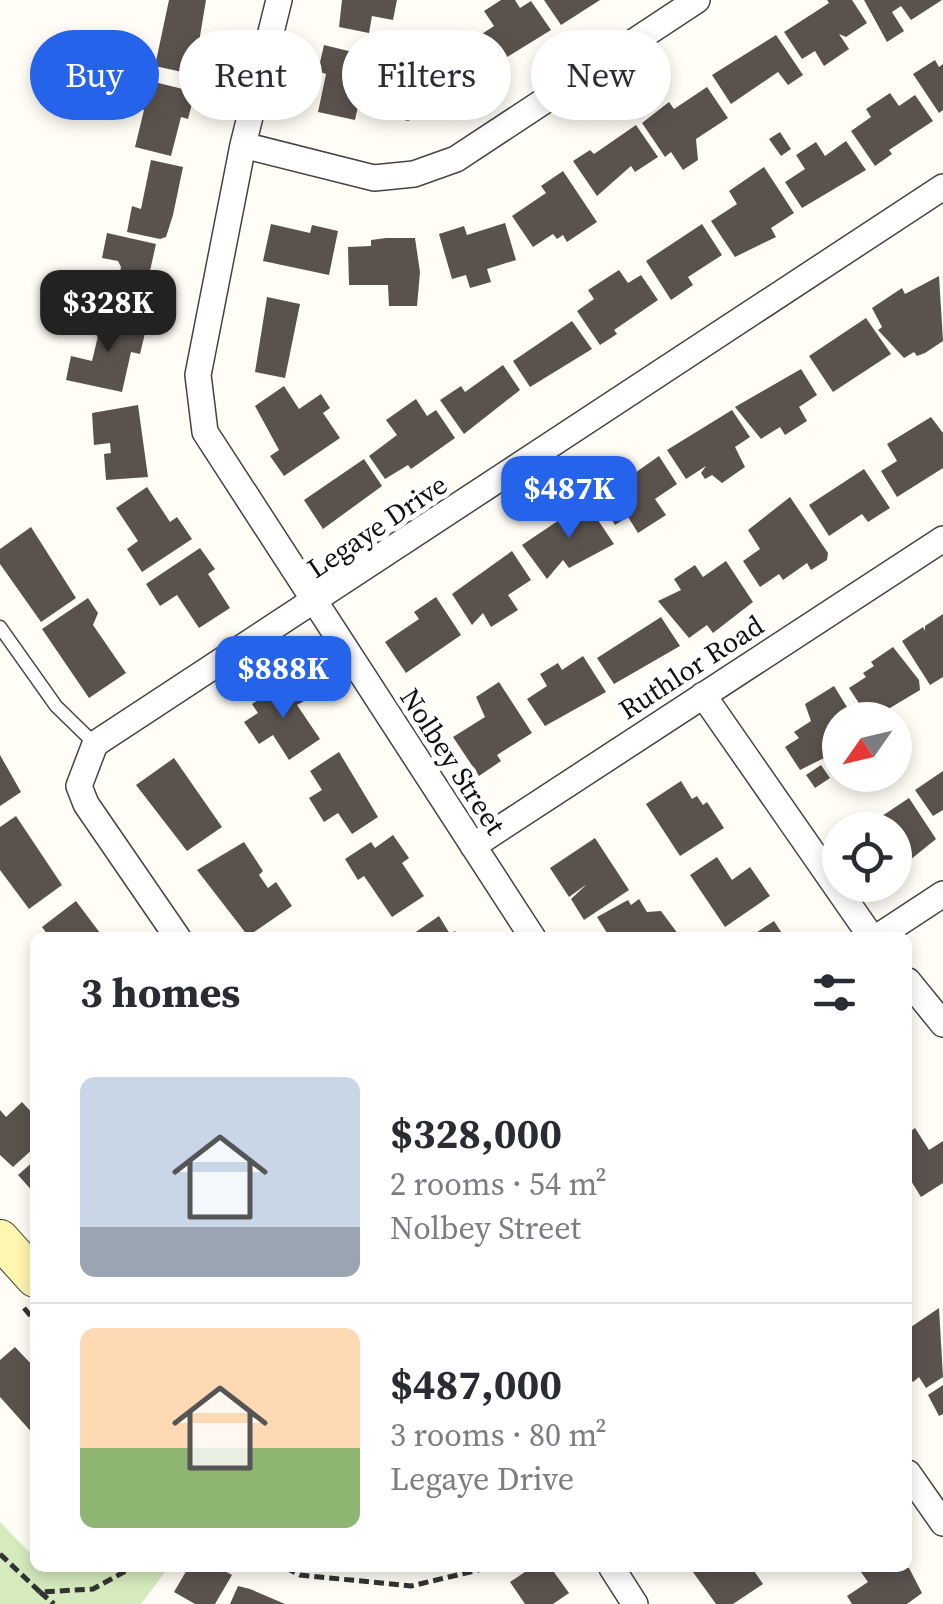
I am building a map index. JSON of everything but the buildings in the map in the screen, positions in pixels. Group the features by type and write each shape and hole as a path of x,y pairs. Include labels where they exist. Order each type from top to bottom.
{"street":[{"name":"Nolbey Street","path":"279,0 243,146 198,375 205,432 530,932"},
{"path":"243,146 374,178 414,174 456,158 697,0"},
{"name":"Legaye Drive","path":"96,744 943,187"},
{"name":"Ruthlor Road","path":"474,846 943,539"},
{"path":"703,695 870,932"},
{"path":"96,744 79,786 86,804 174,932"},
{"path":"883,932 943,894"},
{"path":"912,986 943,1024"},
{"path":"0,1239 30,1272"},
{"path":"912,1479 943,1523"},
{"path":"615,1572 635,1604"}],"lane":[{"path":"0,626 56,706 96,744"}],"path":[{"path":"0,1554 54,1604"},
{"path":"40,1592 92,1589 124,1572"},
{"path":"293,1572 300,1576 411,1586 470,1572"}],"green space":[{"path":"0,1522 30,1553 30,1572 165,1572 141,1604 0,1604"}]}
